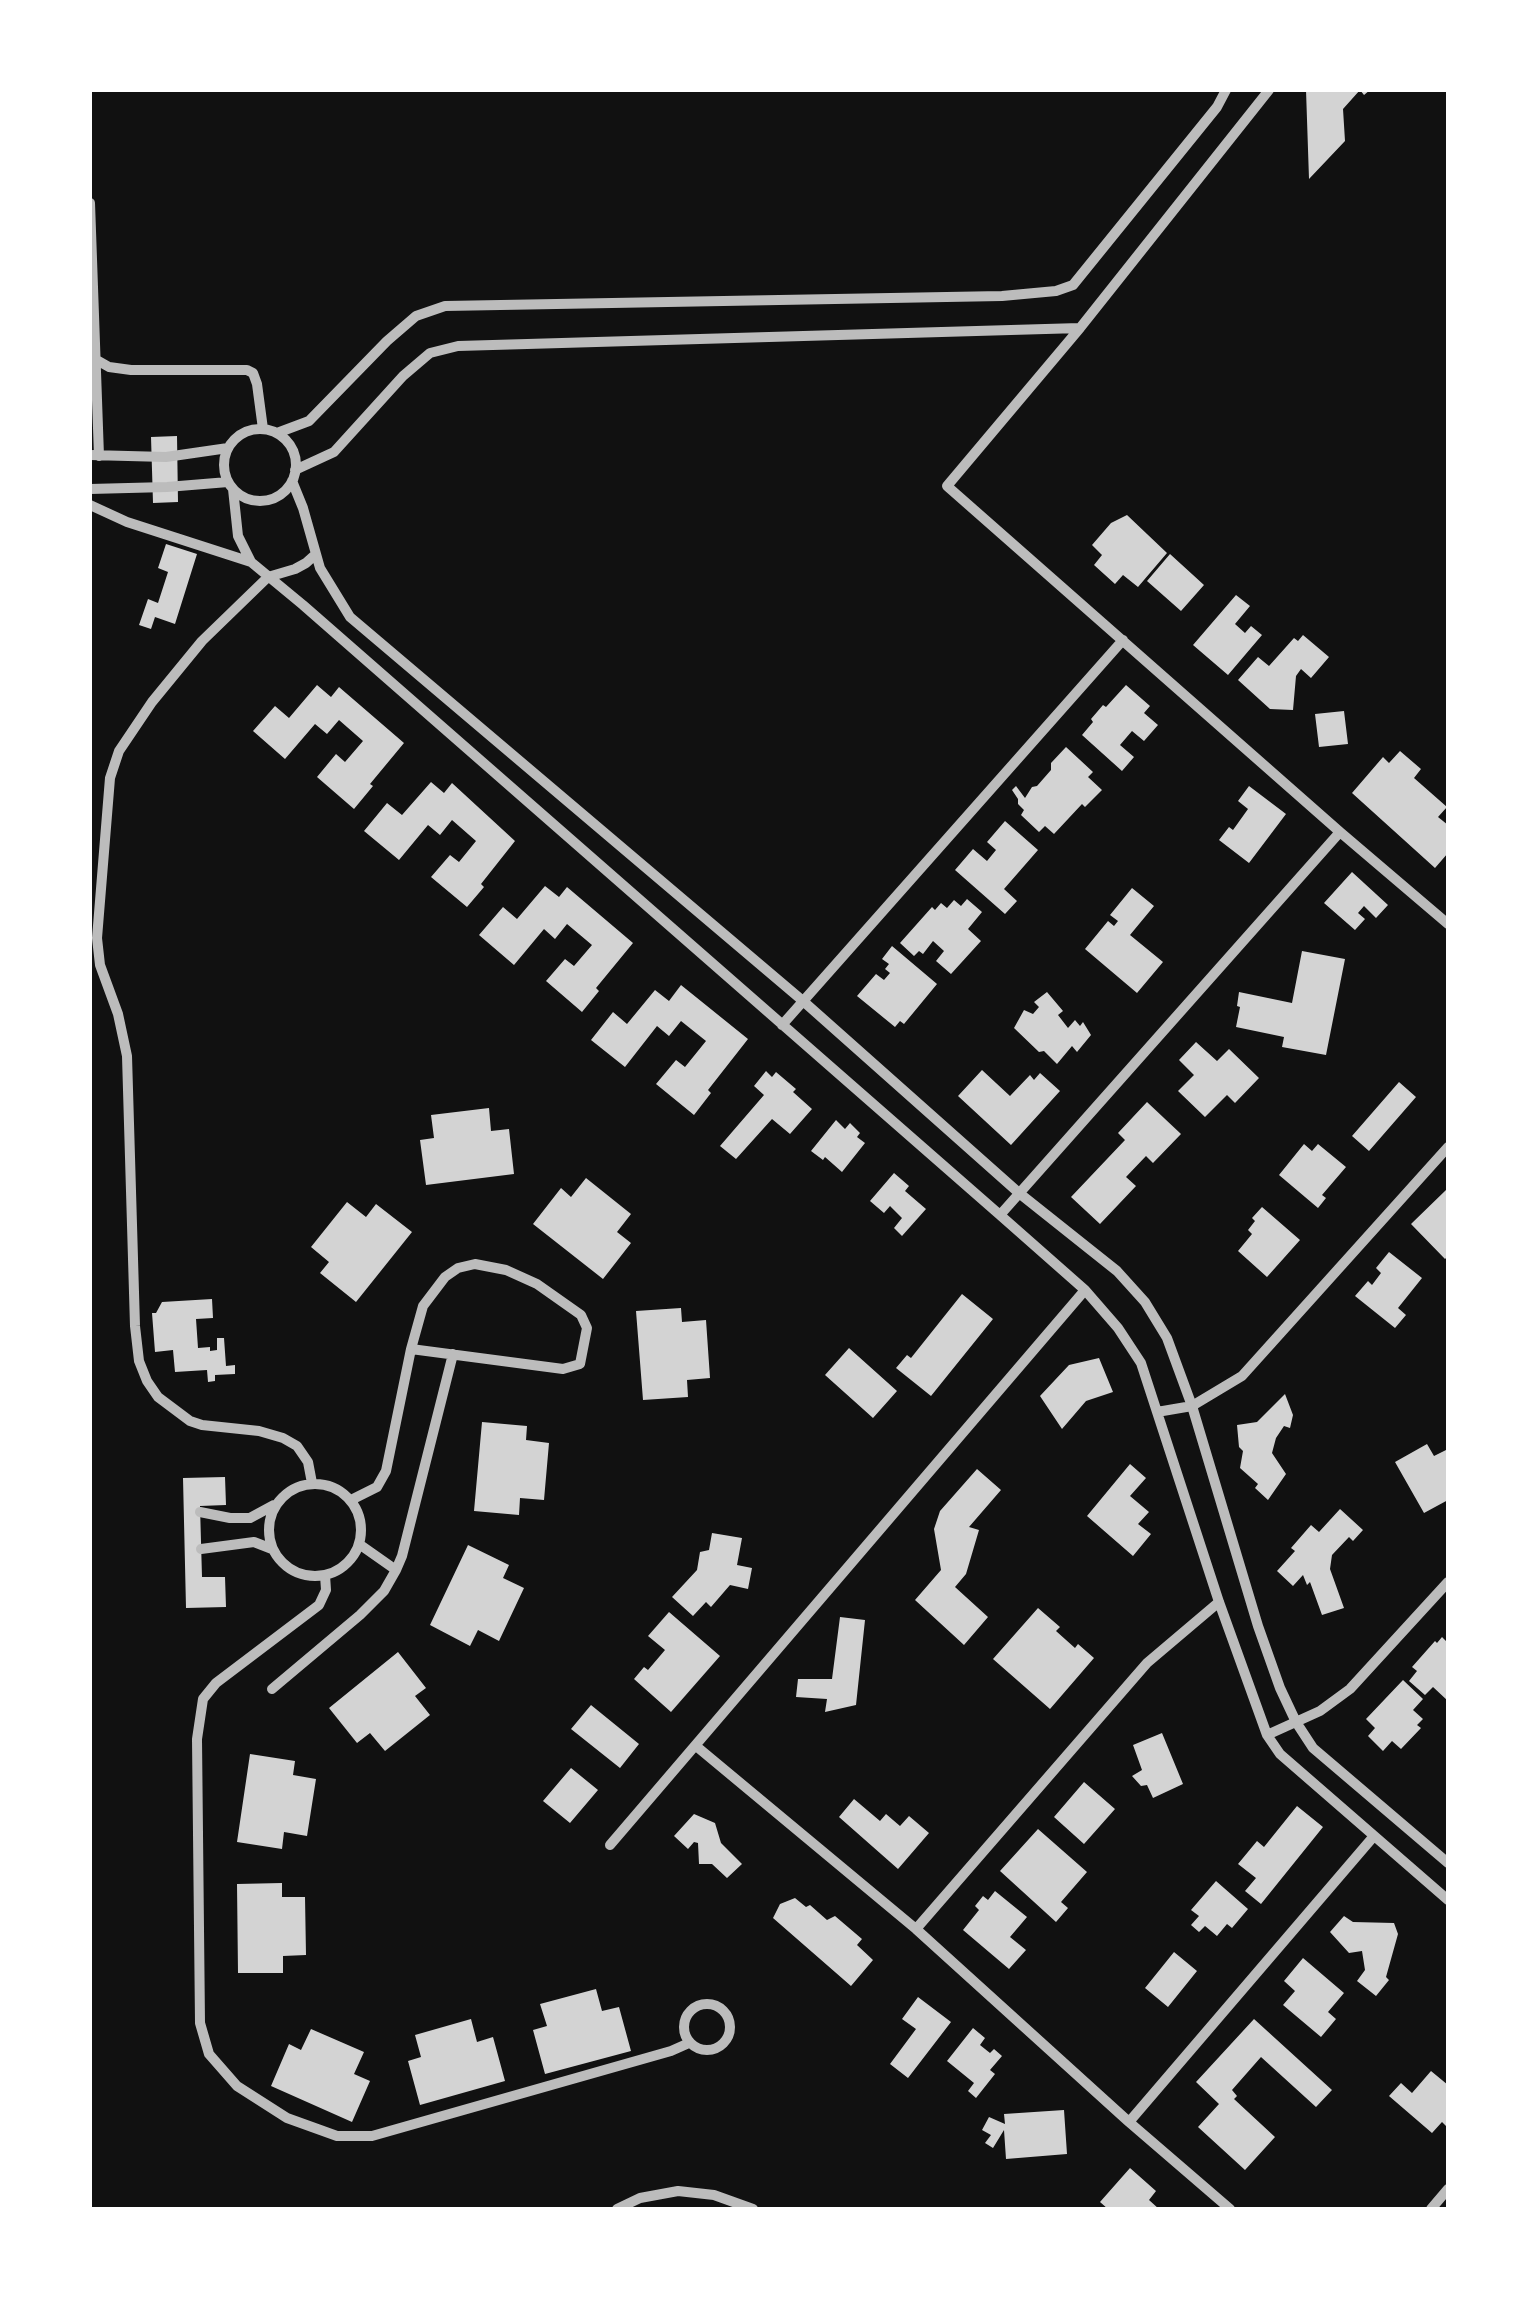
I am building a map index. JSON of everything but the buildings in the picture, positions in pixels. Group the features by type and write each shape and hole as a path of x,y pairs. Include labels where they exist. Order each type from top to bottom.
{"street":[{"path":"277,433 309,421 386,341 416,316 444,306 1002,296 1056,291 1073,285 1226,90"},
{"path":"1270,90 1080,328 947,486 1448,924"},
{"path":"90,203 94,456 166,456 228,448"},
{"path":"90,488 231,485 253,500 276,497 294,475 334,452 403,376 430,354 458,346 1080,328"},
{"path":"95,359 110,367 132,370 247,370 253,373 257,384 263,429"},
{"path":"1448,1863 1313,1748 1296,1722 1258,1626 1192,1406 1167,1338 1145,1302 1117,1271 1019,1193 803,1001 350,617 320,568 294,475 292,449 277,433 263,429 242,433 228,448 224,465 238,536 251,562 1000,1215 1084,1290 1118,1328 1141,1363 1219,1602 1267,1734 1280,1754 1448,1900"},
{"path":"90,505 127,522 251,562"},
{"path":"312,1483 308,1462 298,1446 260,1430 190,1421 158,1397 139,1361 126,1056 118,1014 100,965 97,938 110,778 120,751 152,702 202,642 268,577 306,564 316,554"},
{"path":"782,1025 1123,640"},
{"path":"1000,1215 1340,832"},
{"path":"1157,1412 1192,1406 1242,1376 1448,1146"},
{"path":"351,1500 377,1487 386,1471 411,1349 423,1306 445,1277 458,1268 475,1264 506,1270 538,1284 581,1315 587,1328 580,1364 563,1369 411,1349"},
{"path":"610,1845 1084,1290"},
{"path":"272,1689 384,1592 396,1570 453,1354"},
{"path":"200,1512 250,1518 275,1505 298,1486 326,1484 340,1490 358,1513 359,1544 352,1558 325,1575 294,1571 281,1562 272,1548 268,1533 275,1505"},
{"path":"201,1550 254,1542 272,1548"},
{"path":"359,1544 396,1570"},
{"path":"325,1575 326,1590 320,1605 216,1683 203,1699 196,1739 200,2023 209,2054 237,2086 287,2118 336,2136 372,2136 690,2043"},
{"path":"1267,1734 1320,1710 1350,1689 1448,1582"},
{"path":"916,1929 1147,1663 1219,1602"},
{"path":"696,1746 916,1929 1230,2209"},
{"path":"1129,2122 1374,1836"},
{"path":"707,2004 727,2013 731,2029 725,2044 703,2051 690,2043 684,2028 693,2008 707,2004"},
{"path":"1431,2209 1448,2190"},
{"path":"617,2209 640,2198 678,2191 714,2196 754,2209"}]}
